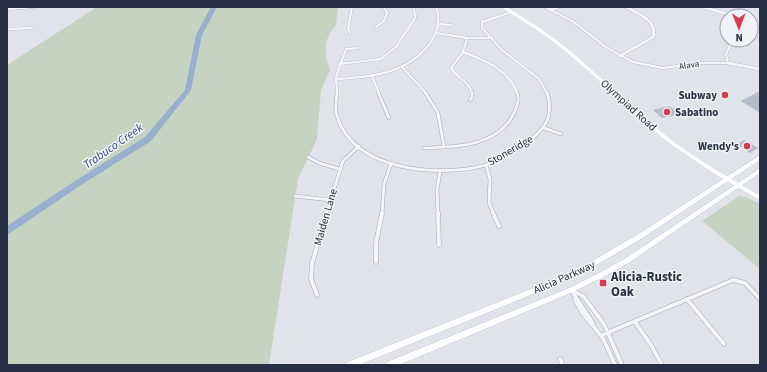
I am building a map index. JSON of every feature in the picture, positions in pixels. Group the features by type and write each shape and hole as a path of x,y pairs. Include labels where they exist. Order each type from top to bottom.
{"main road":[{"name":"Olympiad Road","path":"503,7 534,24 583,63 642,119 662,135 737,186 760,198"},
{"name":"Alicia Parkway","path":"350,365 563,279 627,246 760,157"},
{"name":"Alicia Parkway","path":"390,365 571,290 628,260 760,170"},
{"path":"563,279 571,290"}],"street":[{"path":"7,9 34,7"},
{"path":"350,33 348,28 352,7"},
{"path":"376,27 384,21 387,13 384,7"},
{"path":"339,64 381,59 396,47 415,18 414,7"},
{"path":"336,79 372,76 403,68 423,54 436,33 439,24 439,14 436,7"},
{"name":"Alava","path":"545,7 577,23 602,44 620,56 640,64 663,68 698,63 728,63 760,69"},
{"path":"550,10 559,7"},
{"path":"620,56 653,36 655,32 655,29 650,21 626,7"},
{"path":"704,7 711,8"},
{"name":"Stoneridge","path":"358,48 346,49 339,64 336,79 337,116 345,132 359,146 375,157 408,169 440,172 462,170 486,165 526,143 544,128 549,116 549,99 541,81 525,66 509,56 482,28 482,22 512,12"},
{"path":"439,24 451,24"},
{"path":"7,29 32,28"},
{"path":"436,33 467,38 492,38"},
{"path":"467,38 463,52 451,68 452,71 466,81 470,86 472,96 470,100"},
{"path":"728,63 726,54 729,48"},
{"path":"424,148 472,144 497,133 517,112 519,104 517,90 506,75 488,61 463,52"},
{"path":"403,68 421,87 438,112 444,147"},
{"path":"372,76 389,118"},
{"path":"544,128 561,134"},
{"name":"Maiden Lane","path":"317,295 311,279 312,264 330,200 339,169 343,162 359,146"},
{"path":"308,158 339,169"},
{"path":"376,262 376,243 381,222 384,184 391,164"},
{"path":"486,165 490,179 489,202 499,226"},
{"path":"439,245 438,190 440,172"},
{"path":"295,196 330,200"},
{"path":"604,334 730,281 740,280 760,299"},
{"path":"571,290 577,305 587,320 604,334 622,365"},
{"path":"571,290 583,296 604,324 604,334 615,365"},
{"path":"687,299 724,344"},
{"path":"575,300 596,327"},
{"path":"592,322 600,318"},
{"path":"635,322 651,345 662,365"},
{"path":"560,359 564,365"}],"green space":[{"path":"97,7 338,7 336,25 329,34 326,43 326,58 330,70 321,90 317,139 298,179 269,365 7,365 7,65"},
{"path":"739,196 746,197 760,204 760,269 702,221"}],"building":[{"path":"758,92 760,93 760,113 741,101"},
{"name":"Sabatino","path":"669,106 681,114 662,118 653,110"},
{"name":"Wendy's","path":"744,140 758,148 750,153 737,144"}],"waterway":[{"name":"Trabuco Creek","path":"7,231 78,183 148,139 188,90 199,35 214,7"}],"place":[{"name":"Subway","path":"725,95"},
{"name":"Sabatino","path":"667,112"},
{"name":"Wendy's","path":"747,146"},
{"name":"Alicia-Rustic Oak","path":"603,283"}]}
